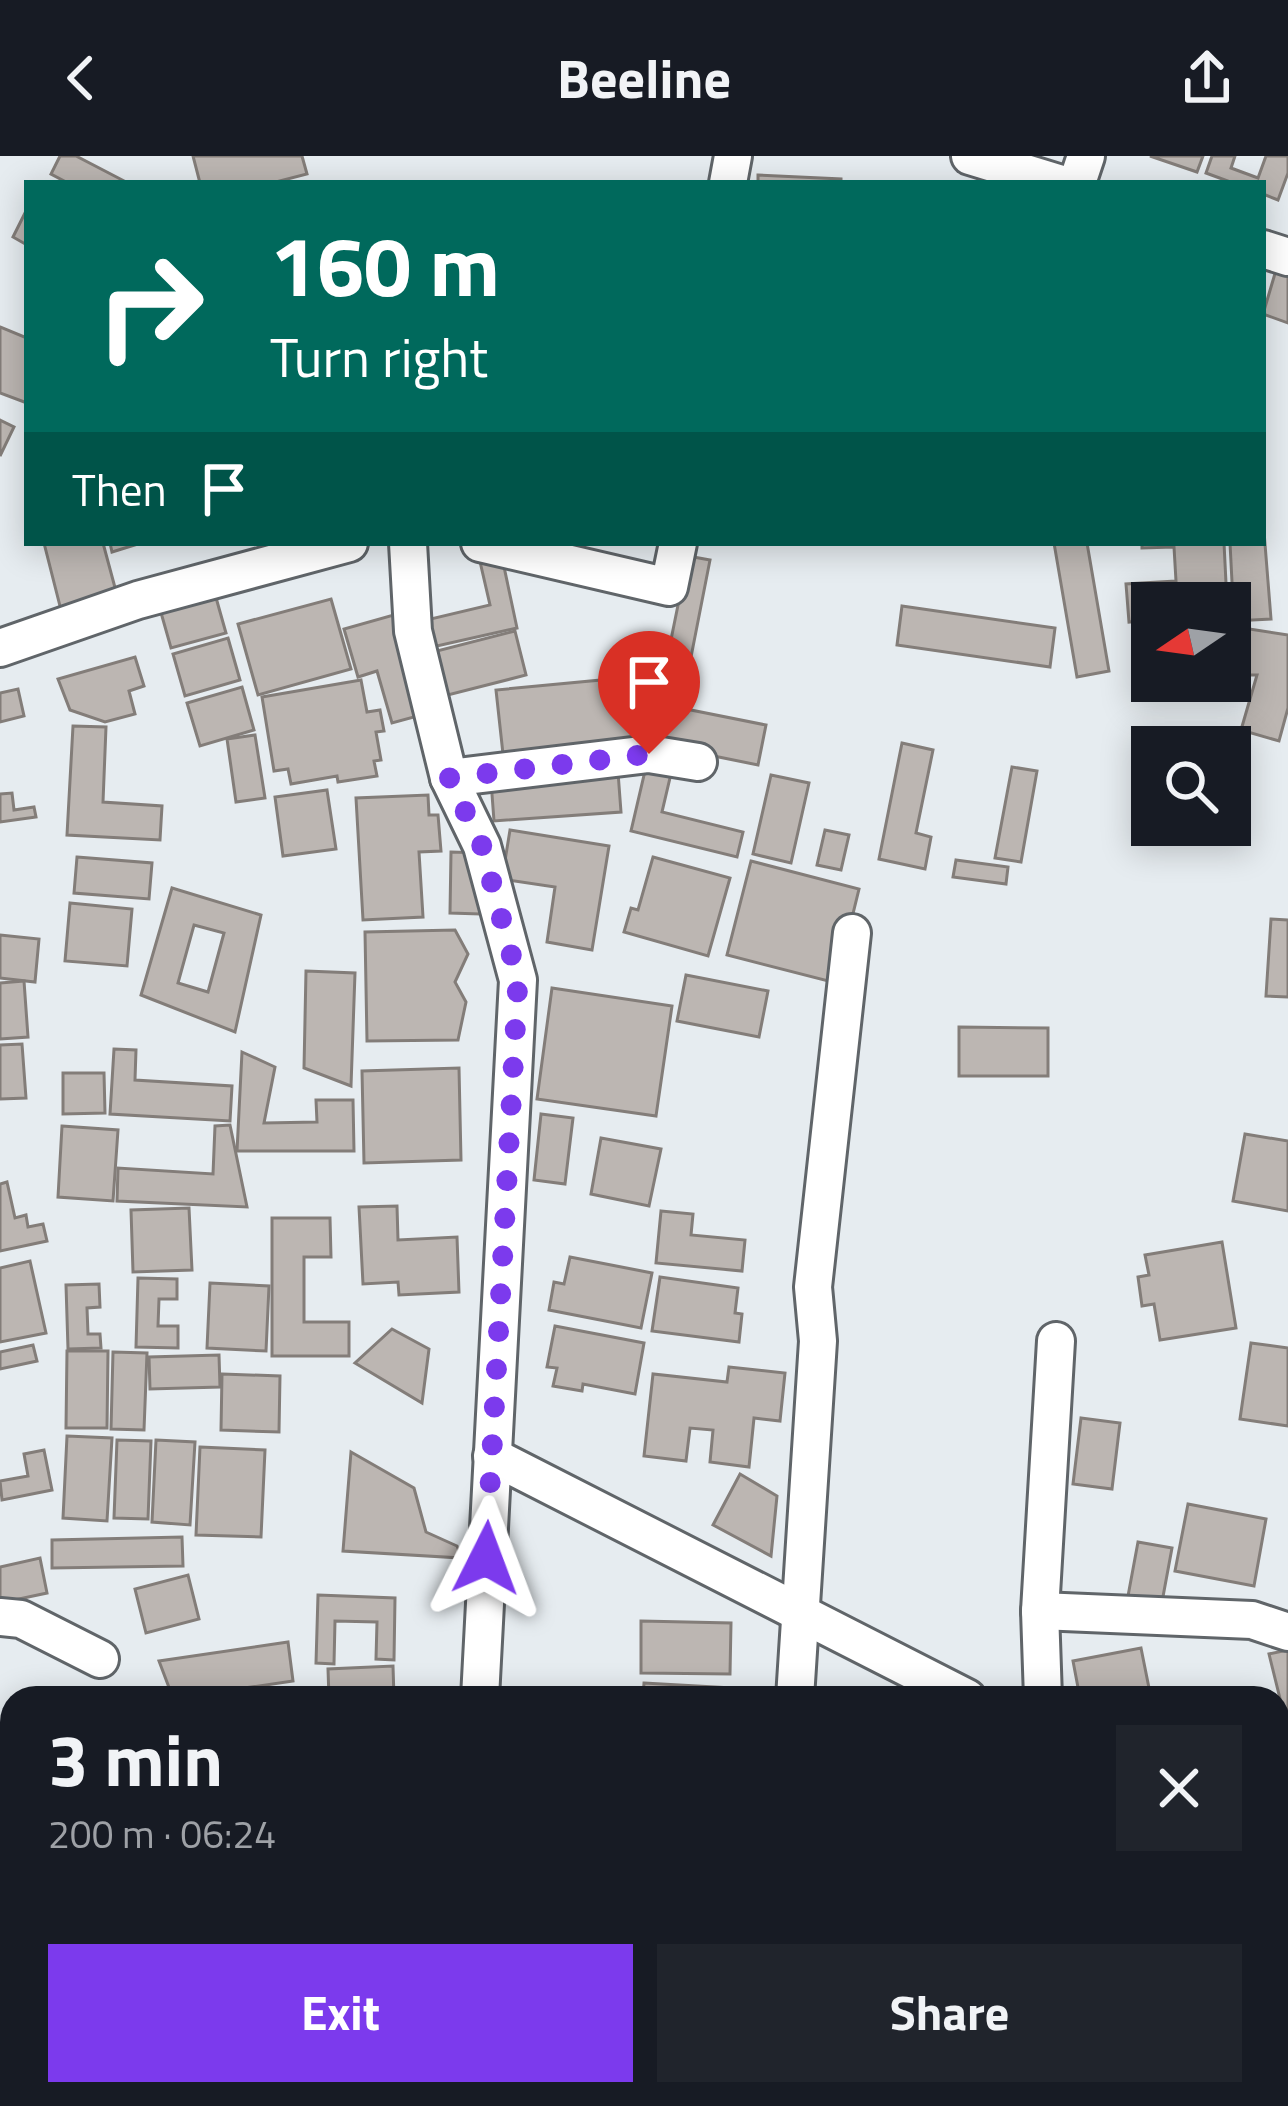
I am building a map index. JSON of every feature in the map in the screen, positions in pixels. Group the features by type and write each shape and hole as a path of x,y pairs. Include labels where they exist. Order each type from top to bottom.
{"street":[{"path":"970,156 1048,180"},
{"path":"0,648 138,600 338,546"},
{"path":"408,546 413,631 449,778 482,846 518,980 481,1686"},
{"path":"493,546 669,587 677,546"},
{"path":"449,778 649,754 698,762"},
{"path":"796,1686 818,1341 813,1287 852,933"},
{"path":"1043,1686 1040,1611 1056,1341"},
{"path":"492,1456 943,1686"},
{"path":"1040,1611 1252,1620 1288,1632"},
{"path":"0,1617 21,1619 100,1659"}],"building":[{"path":"60,156 76,156 122,180 62,180 51,174"},
{"path":"193,156 302,156 307,174 284,180 199,180"},
{"path":"1150,156 1203,156 1197,172"},
{"path":"1212,156 1235,156 1231,168 1258,178 1266,156 1288,156 1288,173 1278,200 1266,195 1266,180 1225,180 1206,173"},
{"path":"758,175 841,179 841,180 758,180"},
{"path":"24,215 24,243 13,237"},
{"path":"1279,260 1288,264 1288,323 1266,315"},
{"path":"0,327 24,337 24,402 0,393"},
{"path":"0,420 14,427 0,456"},
{"path":"45,546 104,546 117,595 61,610"},
{"path":"1055,546 1088,546 1109,671 1077,677"},
{"path":"1142,546 1224,546 1226,582 1159,582 1176,581 1174,547"},
{"path":"1230,546 1265,546 1271,619 1251,620 1251,582 1232,582"},
{"path":"500,548 517,628 428,648 422,621 490,605 478,553"},
{"path":"688,556 710,560 681,708 766,725 758,765 650,743"},
{"path":"1126,584 1131,584 1131,622 1129,622"},
{"path":"213,587 226,633 171,648 158,602"},
{"path":"331,599 351,669 258,695 238,624"},
{"path":"902,606 1055,628 1050,667 897,645"},
{"path":"397,614 425,714 392,723 377,671 358,677 344,629"},
{"path":"1251,629 1288,635 1288,708 1279,741 1242,726 1257,675 1251,675"},
{"path":"515,631 526,675 440,697 429,653"},
{"path":"228,638 240,680 185,696 173,654"},
{"path":"135,657 144,686 129,691 135,714 105,722 70,710 58,679"},
{"path":"644,676 651,739 503,754 496,690"},
{"path":"361,680 367,712 380,710 384,731 376,732 381,760 374,761 377,776 338,782 337,776 291,784 288,769 274,771 262,697"},
{"path":"242,687 254,730 200,746 187,703"},
{"path":"18,689 24,716 0,722 0,693"},
{"path":"73,726 106,727 103,802 162,806 160,840 67,835"},
{"path":"255,735 265,798 236,802 227,739"},
{"path":"902,743 933,750 916,833 931,837 925,869 879,859"},
{"path":"648,758 673,765 662,812 743,832 737,857 631,831"},
{"path":"1012,767 1037,771 1021,862 995,858"},
{"path":"618,772 621,812 494,821 491,781"},
{"path":"771,775 809,783 791,863 753,854"},
{"path":"327,790 336,849 283,856 275,797"},
{"path":"12,793 14,810 34,807 36,817 0,822 0,794"},
{"path":"428,795 429,815 438,815 441,851 419,852 423,917 363,920 356,798"},
{"path":"510,830 609,846 592,950 547,942 555,887 502,879"},
{"path":"825,830 849,835 841,870 817,865"},
{"path":"451,852 481,853 480,914 450,913"},
{"path":"77,857 152,863 149,899 74,893"},
{"path":"653,857 730,878 708,956 624,932 631,908 638,910"},
{"path":"956,860 1008,867 1006,884 953,877"},
{"path":"751,861 859,889 836,983 727,955"},
{"path":"172,888 261,915 235,1032 141,995","holes":["194,925 224,933 208,992 178,983"]},
{"path":"70,903 132,909 127,966 65,961"},
{"path":"1271,919 1288,920 1288,997 1266,996"},
{"path":"455,930 468,954 455,982 466,1002 458,1040 367,1041 365,932"},
{"path":"0,935 39,939 35,982 0,978"},
{"path":"306,971 355,973 351,1086 304,1068"},
{"path":"686,975 768,991 759,1037 677,1021"},
{"path":"24,981 28,1037 0,1039 0,983"},
{"path":"552,988 672,1006 656,1116 537,1099"},
{"path":"959,1027 1048,1028 1048,1076 959,1076"},
{"path":"22,1044 26,1098 0,1099 0,1045"},
{"path":"114,1049 136,1050 135,1080 232,1086 230,1121 110,1114"},
{"path":"242,1052 275,1067 264,1123 317,1122 316,1100 353,1100 354,1151 237,1151"},
{"path":"459,1068 461,1160 364,1163 362,1071"},
{"path":"63,1073 104,1073 105,1113 63,1114"},
{"path":"541,1114 573,1118 565,1184 534,1180"},
{"path":"230,1125 247,1207 117,1201 118,1168 213,1174 215,1126"},
{"path":"62,1126 118,1130 113,1201 58,1197"},
{"path":"1245,1134 1288,1141 1288,1211 1233,1201"},
{"path":"601,1138 661,1149 649,1206 591,1194"},
{"path":"7,1182 15,1218 26,1215 28,1227 43,1224 47,1241 0,1251 0,1184"},
{"path":"397,1206 398,1240 457,1237 459,1292 399,1295 398,1282 363,1284 359,1207"},
{"path":"189,1208 192,1270 133,1272 131,1210"},
{"path":"661,1211 693,1214 691,1235 745,1240 742,1271 656,1263"},
{"path":"272,1218 330,1218 331,1257 304,1257 304,1322 349,1322 349,1356 272,1356"},
{"path":"1222,1242 1236,1328 1160,1340 1154,1304 1142,1306 1138,1277 1149,1275 1145,1255"},
{"path":"570,1257 652,1273 641,1328 549,1310 554,1282 564,1284"},
{"path":"30,1261 46,1333 0,1342 0,1268"},
{"path":"660,1277 738,1288 739,1342 652,1331"},
{"path":"138,1278 177,1279 177,1299 159,1299 158,1326 178,1326 178,1348 136,1347"},
{"path":"210,1283 269,1286 266,1351 207,1348"},
{"path":"99,1284 100,1307 87,1308 88,1334 100,1334 101,1348 68,1349 66,1285"},
{"path":"555,1326 644,1343 635,1394 583,1384 582,1391 553,1386 557,1368 547,1367"},
{"path":"392,1329 429,1349 422,1403 355,1363"},
{"path":"1251,1343 1288,1348 1288,1426 1240,1419"},
{"path":"33,1345 37,1361 0,1369 0,1352"},
{"path":"67,1351 108,1351 107,1428 66,1428"},
{"path":"113,1352 147,1353 144,1430 111,1429"},
{"path":"219,1355 220,1387 150,1389 149,1357"},
{"path":"729,1367 785,1373 780,1421 754,1418 749,1467 710,1462 713,1430 690,1428 686,1461 644,1456 653,1374 727,1382"},
{"path":"222,1374 280,1376 279,1432 221,1430"},
{"path":"1081,1418 1120,1423 1112,1489 1073,1484"},
{"path":"67,1436 112,1438 107,1521 63,1518"},
{"path":"117,1440 151,1441 148,1519 114,1518"},
{"path":"156,1440 195,1442 190,1525 152,1522"},
{"path":"200,1447 265,1450 261,1537 196,1535"},
{"path":"44,1450 52,1490 2,1500 0,1481 28,1476 24,1454"},
{"path":"351,1452 414,1488 426,1532 457,1546 462,1558 343,1551"},
{"path":"740,1474 777,1496 771,1556 713,1525"},
{"path":"1188,1504 1266,1519 1254,1586 1175,1571"},
{"path":"182,1537 183,1566 52,1568 52,1540"},
{"path":"1138,1542 1172,1548 1162,1602 1128,1596"},
{"path":"40,1558 47,1593 0,1603 0,1567"},
{"path":"188,1575 199,1619 146,1633 135,1589"},
{"path":"318,1595 395,1598 394,1660 376,1659 377,1622 335,1621 334,1664 316,1663"},
{"path":"641,1621 731,1623 730,1674 641,1673"},
{"path":"288,1642 293,1681 168,1686 159,1661"},
{"path":"1141,1648 1149,1686 1078,1686 1073,1661"},
{"path":"1288,1650 1288,1686 1277,1686 1269,1654"},
{"path":"393,1666 394,1686 329,1686 328,1669"}],"route":[{"path":"486,1558 518,980 482,846 449,778 649,754"}]}
